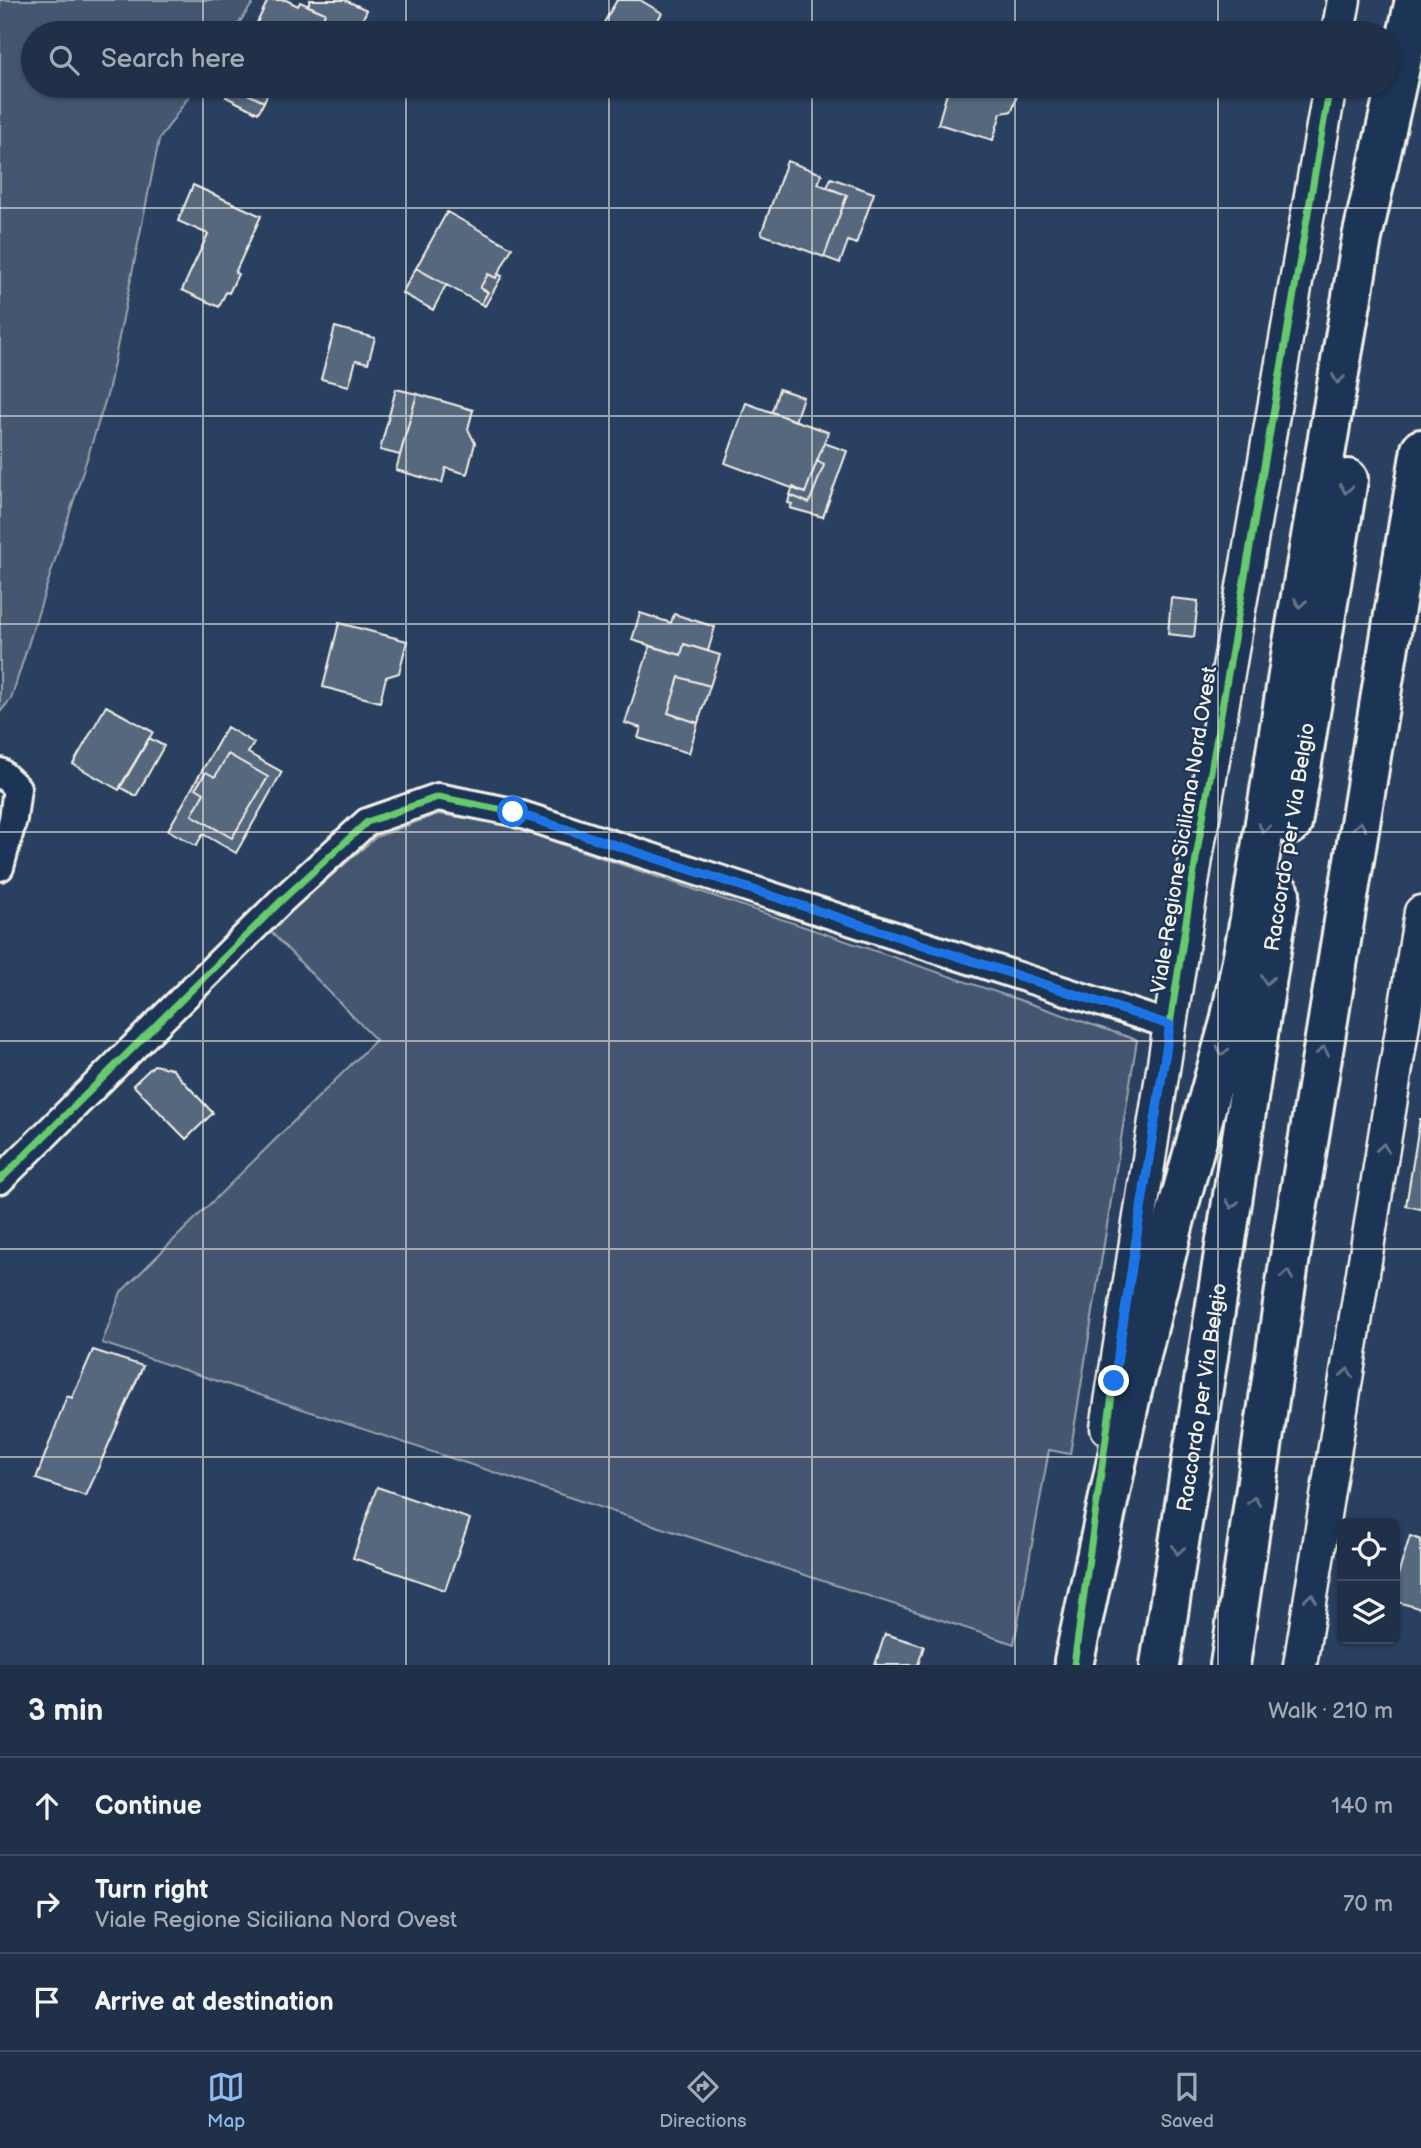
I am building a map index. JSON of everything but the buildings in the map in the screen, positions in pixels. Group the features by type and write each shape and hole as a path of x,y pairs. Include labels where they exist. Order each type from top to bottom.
{"highway":[{"path":"1400,67 1415,0"},
{"name":"Raccordo per Via Belgio","path":"1160,1665 1421,10"},
{"path":"1074,1663 1130,1399 1177,1211 1230,1023 1250,919 1293,643 1362,237 1393,98"},
{"path":"1230,1665 1294,1229 1421,449"}],"street":[{"path":"1341,21 1344,0"},
{"name":"Viale Regione Siciliana Nord Ovest","path":"1074,1663 1114,1381 1197,852 1328,98"},
{"path":"0,772 16,788 13,819 0,867"},
{"path":"0,1180 282,900 367,822 438,797 513,812 1170,1025"},
{"path":"1300,1665 1421,912"}],"shaded area":[{"path":"0,0 255,0 240,21 21,21 21,98 188,98 159,140 108,392 11,699 0,712"},
{"path":"438,814 499,823 1137,1040 1070,1454 1049,1450 1014,1644 102,1343 121,1292 376,1040 269,930 376,837"}],"cycle path":[{"path":"1074,1665 1114,1381 1197,852 1328,98"},
{"path":"0,1180 282,900 367,822 438,797 513,812 1170,1025"}],"route":[{"path":"513,812 1170,1025 1114,1381"}]}
